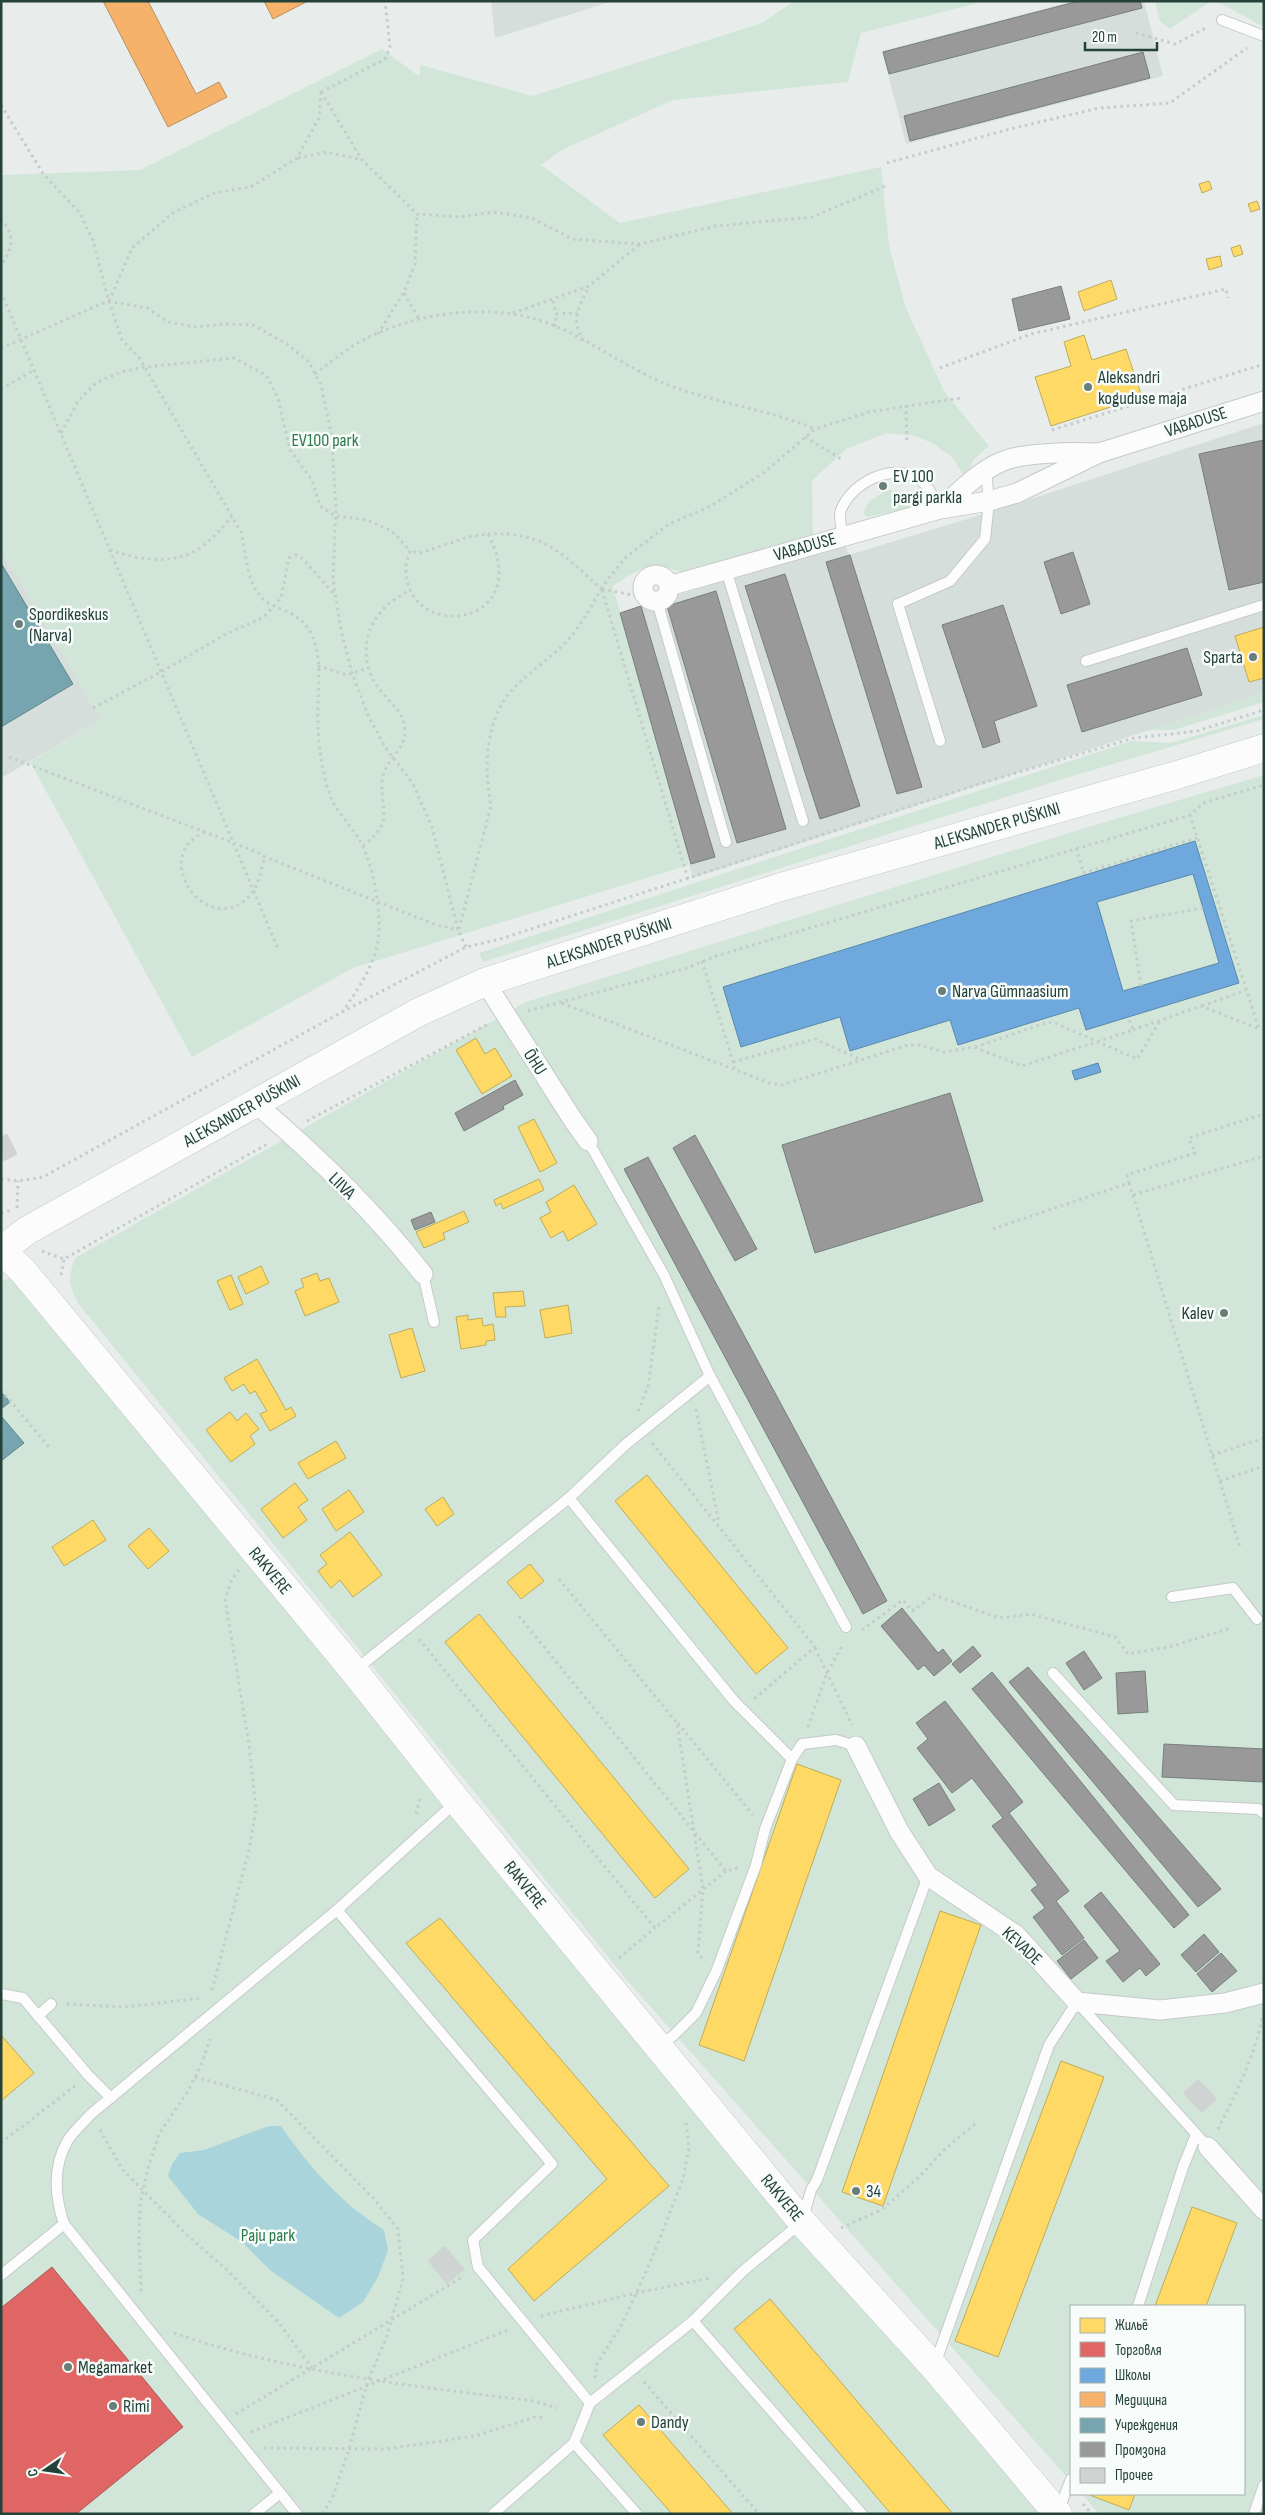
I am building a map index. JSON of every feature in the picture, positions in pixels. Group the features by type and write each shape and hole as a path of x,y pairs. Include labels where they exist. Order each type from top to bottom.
{"street":[{"name":"VABADUSE","path":"657,602 665,598 669,586 940,509 988,501 1017,493 1099,453 1264,401"},
{"name":"VABADUSE","path":"940,509 986,470 1013,458 1076,452 1099,453"},
{"name":"ALEKSANDER PUŠKINI","path":"1,1250 28,1230 417,1013 485,982 781,887 1177,776 1264,748"},
{"name":"ÕHU","path":"485,982 588,1141"},
{"name":"LIIVA","path":"256,1104 288,1132 399,1243 424,1274"},
{"name":"RAKVERE","path":"1,1250 23,1270 354,1671 457,1801 802,2222 934,2367 1058,2513"},
{"name":"KEVADE","path":"856,1746 899,1831 928,1876 1016,1935 1077,2002"},
{"path":"1077,2002 1160,2010 1226,2003 1264,1993"},
{"path":"1202,2141 1261,2202"}],"lane":[{"path":"1222,20 1264,36"},
{"path":"940,742 898,604 950,581 985,539 988,501 986,470"},
{"path":"842,537 840,512 845,502 855,489 870,480 886,474 905,473 924,483 940,509"},
{"path":"726,570 803,820"},
{"path":"657,602 726,842"},
{"path":"1086,661 1264,605"},
{"path":"588,1141 664,1276 710,1376 846,1627"},
{"path":"424,1274 434,1322"},
{"path":"354,1671 568,1498 625,1445 710,1376"},
{"path":"568,1498 742,1710 792,1759"},
{"path":"1172,1597 1233,1588 1257,1619"},
{"path":"1054,1673 1174,1805 1258,1808 1264,1813"},
{"path":"658,2047 673,2036 696,2013 716,1972 756,1865 765,1829 792,1759 802,1744 836,1740 856,1746"},
{"path":"296,2514 64,2224 57,2205 58,2163 68,2140 92,2114 219,2006 337,1910 457,1801"},
{"path":"493,2514 574,2443 590,2403 693,2321 743,2271 802,2222 811,2190 817,2180 928,1876"},
{"path":"337,1910 552,2164 473,2240 478,2267 590,2403"},
{"path":"1,1994 23,1998 88,2075 111,2098"},
{"path":"934,2367 1049,2045 1077,2002 1202,2141 1183,2167 1138,2305"},
{"path":"38,2016 51,2004"},
{"path":"1,2275 64,2224"},
{"path":"693,2321 862,2514"},
{"path":"574,2443 637,2514"},
{"path":"1058,2513 1070,2482"},
{"path":"1254,2514 1264,2485"},
{"path":"254,2514 280,2493"}],"path":[{"path":"321,92 385,59 390,47 385,1"},
{"path":"1136,33 1175,44 1222,20"},
{"path":"887,162 1010,129 1099,108 1170,103 1264,36"},
{"path":"297,158 320,118 321,92"},
{"path":"321,92 362,160 417,214 458,217 494,212 532,218 572,239 640,244 716,226 812,217 888,185"},
{"path":"1,105 44,175 79,212 93,240 108,301 122,340 145,367 241,532 247,556 250,581 263,599 290,613 307,627 316,651 318,666 318,722 322,765 331,798 363,846 371,873 380,926 374,957 360,987 342,1012"},
{"path":"108,301 132,248 174,212 216,193 251,187 297,158 327,152 362,160"},
{"path":"378,334 404,292 415,264 417,214"},
{"path":"1,219 9,229 11,239 11,249 1,265"},
{"path":"512,314 553,301 589,286 640,244"},
{"path":"584,341 577,329 578,308 589,286"},
{"path":"940,368 1030,334 1182,301 1226,289 1228,298"},
{"path":"1,292 278,951"},
{"path":"404,292 418,319"},
{"path":"1,348 108,301 147,308 168,322 196,327 226,324 253,325 287,344 309,362 321,385 331,433 335,516 333,579 352,673 368,715 392,757 413,784 432,827 458,930 466,947"},
{"path":"553,301 556,314 555,327"},
{"path":"315,374 360,342 406,321 463,312 512,314 555,327 666,384 729,405 815,429"},
{"path":"556,314 578,313"},
{"path":"61,434 78,401 97,382 121,372 145,367 234,358 266,375 278,398 290,450 312,480 320,506 335,516 367,520 392,531 410,551 420,554 468,537 511,533 540,540 574,563 601,589 688,880"},
{"path":"1045,432 1264,364"},
{"path":"1,389 34,370"},
{"path":"458,930 491,806 488,789 488,750 495,720 508,695 564,645 589,611 601,589 624,559 669,524 711,506 766,471 815,429 869,412 961,398"},
{"path":"906,405 907,444"},
{"path":"805,437 842,460"},
{"path":"109,549 129,557 156,560 179,556 199,548 232,517"},
{"path":"410,551 406,569 410,590 418,602 429,611 447,616 466,617 491,598 499,584 500,564 488,534"},
{"path":"93,708 161,672 224,635 264,617 276,606 281,598 288,558 296,555 302,558 336,595"},
{"path":"601,589 638,596"},
{"path":"363,846 375,837 383,822 385,806 382,784 383,770 401,746 406,734 400,711 380,690 368,668 366,644 372,626 380,612 410,590"},
{"path":"318,666 331,668 339,674 347,675 368,668"},
{"path":"9,757 233,842 265,857 439,926 458,930"},
{"path":"23,1270 38,1250 64,1259 288,1132 489,1023 687,968 702,961 1190,814 1203,803 1264,785"},
{"path":"1190,814 1259,1029 1201,1006"},
{"path":"206,832 193,841 185,851 182,876 187,888 196,899 207,905 220,908 234,906 245,900 253,891 265,857"},
{"path":"1076,848 1084,874 1197,838"},
{"path":"1142,986 1131,922 1202,908"},
{"path":"702,961 735,1069"},
{"path":"974,1047 1022,1066 1133,1030 1246,990"},
{"path":"561,1002 772,1084 782,1085 908,1045 920,1044 944,1052 974,1047 1048,1022 1055,1023 1137,1059 1160,1020"},
{"path":"1128,1017 1133,1030"},
{"path":"733,1062 808,1039 815,1039 862,1060"},
{"path":"1240,1547 1127,1175 1194,1153 1189,1138 1264,1114"},
{"path":"1133,1195 1264,1156"},
{"path":"1,1179 18,1181"},
{"path":"993,1229 1129,1183"},
{"path":"625,1445 648,1388 664,1276"},
{"path":"1,1390 49,1447"},
{"path":"691,1390 720,1526"},
{"path":"642,1431 815,1647 853,1727 856,1746"},
{"path":"1212,1455 1264,1438"},
{"path":"1220,1481 1264,1466"},
{"path":"51,2004 125,2007 210,1996 249,1850 256,1809 249,1745 225,1599 232,1578 241,1568"},
{"path":"559,1580 765,1829"},
{"path":"855,1635 903,1600 912,1611 934,1595 999,1618 1031,1614 1115,1637 1128,1654 1169,1647 1231,1628"},
{"path":"518,1616 692,1826 726,1871"},
{"path":"408,1626 655,1928"},
{"path":"802,1744 827,1673 841,1646 848,1640"},
{"path":"742,1710 815,1647"},
{"path":"677,1723 703,1889 698,1953 716,1972"},
{"path":"616,1961 726,1871 756,1865"},
{"path":"219,2006 203,2060 188,2091 159,2134 143,2192 138,2237 142,2322 260,2358 380,2383 534,2401 557,2408"},
{"path":"1202,2141 1236,2092 1260,2030 1264,2009"},
{"path":"1,2143 88,2075"},
{"path":"195,2077 277,2100 373,2198 398,2229 403,2280 392,2320 368,2380 349,2449 332,2499 322,2514"},
{"path":"590,2403 597,2364 622,2324 683,2179 689,2148 684,2080"},
{"path":"74,2086 92,2114 122,2169 143,2192 279,2323 312,2368"},
{"path":"838,2231 881,2210 916,2180 945,2149 976,2124"},
{"path":"223,2422 478,2267"},
{"path":"236,2438 380,2383 503,2333 523,2321 636,2293 743,2271"},
{"path":"633,2369 758,2514"},
{"path":"247,2452 270,2447 386,2449 476,2436 535,2417 545,2418"}],"shaded area":[{"path":"491,1 613,1 495,38"},
{"path":"1074,1 1144,1 1163,76 906,144 882,51"},
{"path":"1264,423 1264,693 693,878 620,613 845,543 848,553 852,554 1003,508"},
{"path":"1,549 101,720 1,778"}],"green space":[{"name":"EV100 park","path":"794,1 986,1 861,33 848,82 673,100 562,150 541,165 620,223 881,167 889,245 905,306 944,391 989,446 973,460 966,480 952,457 932,443 915,436 887,433 846,449 812,481 813,534 683,572 665,566 654,565 635,572 613,586 689,865 353,968 192,1057 30,762 101,720 1,549 1,175 140,170 382,49 419,76 421,65 532,96 762,23"},
{"path":"1155,1 1211,1 1170,29 1160,21"},
{"path":"1216,1 1264,1 1264,27"},
{"path":"888,490 911,493 912,504 908,508 867,517 863,513 869,501"},
{"path":"1264,693 1264,702 1174,730 1150,730"},
{"path":"1264,715 1264,719 1063,779 483,962 479,953 1132,741 1171,743"},
{"path":"1264,775 1264,2514 1099,2514 1083,2495 1245,2495 1245,2305 1070,2305 1070,2481 626,1979 78,1303 70,1281 75,1258 526,1002 1085,828"},
{"name":"Paju park","path":"23,1271 1047,2514 1,2514 1,1282"}],"water":[{"path":"269,2126 281,2126 303,2156 327,2183 354,2208 384,2230 388,2250 378,2277 363,2302 339,2318 270,2270 242,2242 198,2214 168,2176 172,2164 180,2153 204,2150"}],"building: Жильё":[{"path":"1209,181 1212,189 1202,193 1199,184"},
{"path":"1257,201 1260,209 1251,212 1248,204"},
{"path":"1240,245 1243,254 1234,257 1231,248"},
{"path":"1220,256 1222,266 1209,270 1206,259"},
{"path":"1111,280 1117,299 1084,311 1078,292"},
{"name":"Aleksandri koguduse maja","path":"1084,335 1092,360 1126,349 1142,397 1051,426 1035,377 1071,366 1064,342"},
{"name":"Sparta","path":"1264,627 1264,678 1249,682 1235,636"},
{"path":"476,1038 485,1054 495,1048 512,1076 482,1094 456,1050"},
{"path":"534,1119 557,1163 540,1172 518,1127"},
{"path":"539,1179 544,1190 503,1209 501,1203 496,1206 494,1200"},
{"path":"574,1185 597,1224 568,1241 563,1231 551,1238 540,1218 551,1212 546,1202"},
{"path":"464,1211 469,1222 443,1233 445,1239 424,1248 416,1232"},
{"path":"261,1266 269,1283 246,1294 238,1277"},
{"path":"317,1273 320,1281 329,1278 339,1302 305,1316 295,1291 304,1287 301,1279"},
{"path":"231,1275 243,1304 230,1310 217,1281"},
{"path":"523,1291 525,1306 505,1307 506,1317 496,1317 493,1293"},
{"path":"568,1305 572,1333 545,1338 540,1310"},
{"path":"468,1315 468,1320 482,1318 483,1326 493,1324 495,1340 486,1341 486,1345 461,1349 456,1317"},
{"path":"412,1328 425,1371 401,1378 389,1335"},
{"path":"257,1359 286,1410 291,1407 296,1416 270,1431 260,1414 267,1411 255,1391 250,1394 244,1384 232,1391 224,1378"},
{"path":"230,1412 237,1421 246,1413 259,1429 250,1436 255,1444 231,1462 206,1430"},
{"path":"336,1441 346,1458 308,1479 298,1463"},
{"path":"647,1475 788,1648 756,1674 615,1501"},
{"path":"295,1483 308,1500 298,1507 307,1520 283,1538 261,1509"},
{"path":"349,1490 364,1512 336,1531 322,1509"},
{"path":"443,1497 454,1514 437,1526 425,1509"},
{"path":"93,1520 106,1540 64,1566 52,1547"},
{"path":"149,1528 169,1551 148,1569 128,1546"},
{"path":"350,1532 382,1575 353,1597 340,1580 331,1588 318,1571 327,1564 320,1555"},
{"path":"530,1564 544,1581 521,1599 507,1582"},
{"path":"479,1614 689,1869 655,1898 445,1642"},
{"path":"797,1764 841,1780 744,2061 699,2045"},
{"path":"940,1911 981,1925 883,2206 842,2192"},
{"path":"440,1918 669,2186 534,2301 508,2269 607,2179 406,1943"},
{"path":"1,2035 34,2073 1,2101"},
{"path":"1061,2061 1104,2077 998,2357 955,2341"},
{"path":"1192,2207 1237,2223 1206,2305 1155,2305"},
{"path":"770,2299 953,2514 891,2514 734,2329"},
{"path":"639,2405 733,2514 672,2514 603,2435"},
{"path":"1090,2495 1135,2495 1129,2510"}],"building: Торговля":[{"name":"Megamarket","path":"52,2267 183,2427 76,2514 1,2514 1,2308"}],"building: Школы":[{"path":"1195,841 1239,983 1086,1030 1079,1008 958,1045 950,1020 850,1051 840,1017 741,1047 723,987","holes":["1193,874 1219,963 1123,991 1097,902"]},
{"path":"1098,1063 1101,1072 1075,1080 1072,1071"}],"building: Медицина":[{"path":"103,1 148,1 196,94 219,82 227,97 168,127"},
{"path":"264,1 308,1 273,19"}],"building: Учреждения":[{"name":"Spordikeskus (Narva)","path":"1,563 73,684 1,727"},
{"path":"1,1392 10,1402 1,1409"},
{"path":"1,1416 24,1443 1,1461"}],"building: Промзона":[{"path":"1079,1 1140,1 1142,8 889,74 883,52"},
{"path":"1143,52 1150,78 910,141 904,116"},
{"path":"1061,286 1070,319 1019,331 1012,299"},
{"path":"1264,440 1264,582 1229,590 1199,454"},
{"path":"1073,552 1090,604 1061,614 1044,562"},
{"path":"850,555 922,787 897,794 826,562"},
{"path":"785,574 860,806 820,819 745,586"},
{"path":"716,591 786,829 737,843 667,606"},
{"path":"1003,605 1037,706 994,721 1000,742 983,748 942,625"},
{"path":"641,606 715,857 691,864 620,613"},
{"path":"1187,648 1202,695 1082,732 1067,685"},
{"path":"515,1080 523,1095 503,1106 504,1109 464,1131 455,1113"},
{"path":"950,1093 983,1201 815,1253 782,1145"},
{"path":"695,1135 757,1249 735,1261 673,1148"},
{"path":"648,1157 887,1601 863,1614 624,1169"},
{"path":"431,1212 435,1222 415,1230 411,1220"},
{"path":"902,1608 938,1653 943,1649 952,1661 934,1676 924,1665 918,1670 881,1626"},
{"path":"973,1646 981,1656 960,1673 952,1664"},
{"path":"1084,1651 1102,1678 1084,1690 1066,1663"},
{"path":"1028,1667 1221,1889 1198,1907 1009,1682"},
{"path":"1145,1671 1148,1712 1118,1714 1116,1673"},
{"path":"992,1672 1189,1915 1174,1928 972,1689"},
{"path":"945,1701 1023,1802 1009,1813 1069,1891 1056,1901 1084,1938 1062,1955 1033,1917 1045,1908 1031,1890 1038,1885 992,1826 1003,1818 972,1778 952,1793 917,1748 928,1739 916,1723"},
{"path":"1164,1744 1264,1749 1264,1782 1162,1777"},
{"path":"939,1783 955,1810 929,1826 913,1799"},
{"path":"1101,1892 1160,1964 1146,1976 1140,1968 1123,1982 1106,1961 1120,1951 1084,1906"},
{"path":"1204,1934 1219,1952 1196,1972 1181,1955"},
{"path":"1084,1940 1098,1958 1071,1979 1057,1961"},
{"path":"1221,1953 1237,1971 1212,1992 1197,1974"}],"building: Прочее":[{"path":"7,1134 17,1154 4,1161 1,1155 1,1137"},
{"path":"1198,2079 1217,2099 1202,2113 1183,2093"},
{"path":"445,2246 464,2269 447,2284 428,2261"}],"place":[{"name":"Aleksandri koguduse maja","path":"1088,387"},
{"name":"EV 100 pargi parkla","path":"883,486"},
{"name":"Spordikeskus (Narva)","path":"19,624"},
{"name":"Sparta","path":"1253,657"},
{"name":"Narva Gümnaasium","path":"942,991"},
{"name":"Kalev","path":"1224,1313"},
{"name":"34","path":"856,2191"},
{"name":"Megamarket","path":"68,2367"},
{"name":"Rimi","path":"113,2406"},
{"name":"Dandy","path":"641,2422"}]}
